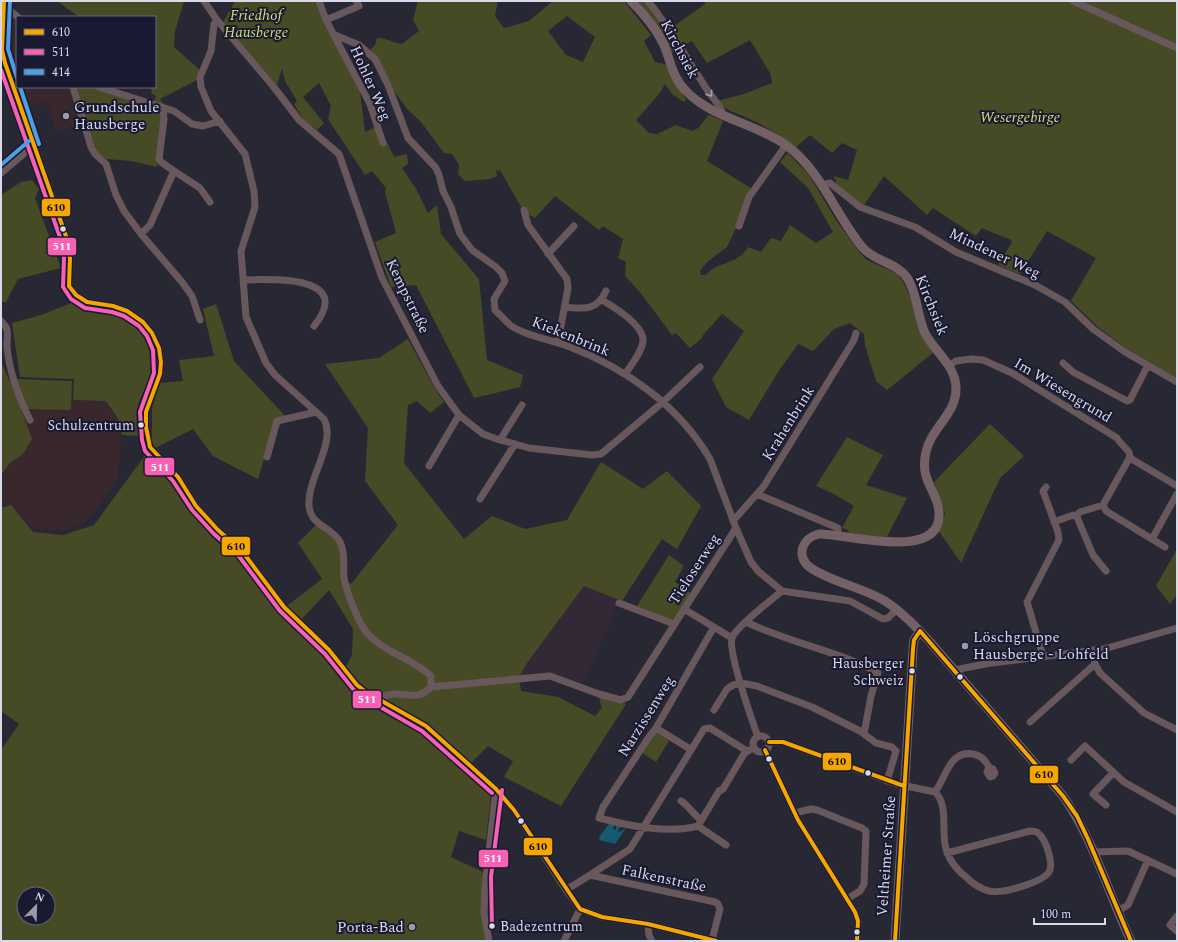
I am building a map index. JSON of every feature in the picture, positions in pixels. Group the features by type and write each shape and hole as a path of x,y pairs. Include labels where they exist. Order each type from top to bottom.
{"main road":[{"name":"Kirchsiek","path":"632,1 662,42 679,83 693,97 723,114 757,129 786,145 802,159 821,184 855,238 867,252 896,268 908,278 925,332 949,366 956,381 954,402 948,414 930,438 924,463 926,480 939,512 937,526 926,536 905,542 866,540 819,534 808,539 802,550 804,562 818,572 873,594 897,609 920,631 1063,796 1077,816 1094,852 1131,941"},
{"name":"Veltheimer Straße","path":"895,941 913,649 914,640 920,631"}],"street":[{"name":"Kempstraße","path":"204,1 217,20 273,86 299,120 339,154 382,278 438,386 459,415 482,434 529,448 592,456 601,454 663,402 700,367"},
{"path":"319,1 326,20 335,35"},
{"path":"326,20 359,6 356,1"},
{"path":"648,1 667,26 710,95 720,106 723,114"},
{"path":"1073,1 1177,48"},
{"path":"4,3 17,16"},
{"path":"4,3 2,50 5,63 23,111 33,146 56,203 68,239 70,258 69,286 76,295 87,302 113,306 127,311 138,318 152,333 159,348 161,362 160,374 146,412 146,427 150,447 178,477 196,506 218,530 242,551 284,607 329,650 357,685 378,699 426,726 496,789 522,821 566,890 580,909 602,917 648,924 714,940"},
{"path":"217,20 214,24 212,51 200,78 201,87 206,102 245,154 254,191 255,207 241,251 246,317 266,363 275,375 324,419 329,432 311,487 309,508 316,522 338,539 343,554 344,579 348,594 363,628 370,637 405,660 420,666 431,676 431,688 425,693 415,696 392,694 378,699"},
{"name":"Hohler Weg","path":"335,35 358,83 370,104 383,143"},
{"name":"Kiekenbrink","path":"335,35 358,45 374,59 388,85 408,138 436,168 443,191 453,212 460,234 472,250 502,273 505,281 494,299 495,310 511,325 519,329 558,342 607,364 650,390 663,402 704,449 710,459 751,562 782,591"},
{"path":"74,88 91,148 106,164 120,204 141,234 192,296 200,320"},
{"path":"102,88 174,111 192,124 203,126 220,121"},
{"path":"163,108 164,119 159,159 161,162 200,188 210,202"},
{"path":"739,226 749,197 786,145"},
{"path":"1,173 33,146"},
{"path":"141,234 150,225 174,171"},
{"name":"Mindener Weg","path":"821,184 830,183 860,207 915,227 956,252 1041,288 1065,302 1093,329 1125,352 1177,382"},
{"path":"524,210 528,225 567,279 565,307 558,342"},
{"path":"548,254 574,226"},
{"path":"243,280 280,279 296,281 317,288 323,295 325,307 321,318 314,326"},
{"path":"565,307 585,309 602,300 606,290"},
{"path":"602,300 621,311 641,333 643,341 640,349 625,374"},
{"path":"1,320 8,330 9,356 23,405 30,420"},
{"name":"Krahenbrink","path":"735,525 776,468 850,347 856,333"},
{"name":"Im Wiesengrund","path":"949,366 956,361 971,359 983,360 1025,380 1118,440 1129,452 1130,458"},
{"path":"1063,363 1073,372 1127,401 1130,400 1148,365"},
{"path":"500,440 522,405"},
{"path":"267,457 277,420 316,412"},
{"path":"429,466 459,415"},
{"path":"480,499 514,444"},
{"path":"1054,522 1069,516 1076,516 1080,512 1103,505 1130,458 1177,486"},
{"path":"1044,656 1026,602 1059,540 1043,491 1046,487"},
{"path":"758,494 838,528 838,536"},
{"path":"1152,539 1177,494"},
{"path":"1103,505 1106,511 1165,547"},
{"path":"1076,516 1092,555 1106,571"},
{"name":"Tieloserweg","path":"431,688 550,676 606,696 621,700 628,698 735,525"},
{"path":"758,737 733,652 732,638 746,622 782,591 850,602 883,618 888,618 897,609"},
{"name":"Tieloserweg","path":"619,603 674,624"},
{"path":"684,609 732,638"},
{"path":"746,622 773,634 844,657 878,673 871,696 864,734"},
{"name":"Narzissenweg","path":"644,826 599,818 603,807 656,728 714,628"},
{"path":"954,670 1092,650 1177,628"},
{"path":"1092,650 1095,664 1100,673 1144,713 1177,728"},
{"path":"1030,722 1095,664"},
{"path":"714,710 727,689 741,683 757,686 793,698 840,720 876,743 892,747 896,751 887,781"},
{"path":"656,728 690,749"},
{"path":"747,751 706,728 701,730 644,826 682,830 700,823 719,791 723,788 747,751 754,747"},
{"path":"754,747 754,741 758,737 763,736 768,742 768,747 765,750"},
{"path":"768,742 783,742 887,781 935,792 942,801 944,838 947,853 962,874 980,887 989,891 1009,891 1048,874 1051,866 1051,861 1042,838 1036,832 1030,831 947,853"},
{"path":"1071,760 1085,746 1124,782 1177,812"},
{"path":"754,747 758,750 765,750"},
{"path":"765,750 794,813 855,912 858,921 857,941"},
{"path":"935,792 944,779 948,766 961,755 976,755 985,759 989,767"},
{"path":"1106,805 1093,794 1113,773"},
{"path":"489,941 484,913 485,888 496,789"},
{"path":"681,801 688,805 692,814 700,823 726,845"},
{"path":"794,813 811,809 817,810 866,831 864,884 860,891 847,899"},
{"name":"Falkenstraße","path":"566,890 630,849 644,826"},
{"path":"1094,852 1128,851 1177,874"},
{"path":"1118,911 1128,905 1148,860"},
{"name":"Falkenstraße","path":"590,875 718,904 720,909 714,940"},
{"path":"564,941 580,909"},
{"path":"1177,916 1170,925 1177,931"},
{"path":"648,924 649,934 652,941"}],"shaded area":[{"path":"8,15 16,19 16,79 7,50"},
{"name":"Grundschule Hausberge","path":"19,88 71,88 83,125 56,131 47,102 27,107"},
{"path":"71,400 106,401 117,417 121,437 118,478 89,520 64,531 34,529 11,505 1,508 1,475 10,463 23,454 21,408 71,410"},
{"path":"584,586 620,600 582,685 562,678 520,675 527,663"}],"green space":[{"path":"57,1 184,1 175,31 174,47 201,71 199,79 160,99 164,105 154,102 156,96 151,93 152,90 149,88 156,88 156,16 78,16"},
{"name":"Friedhof Hausberge","path":"235,1 316,1 360,92 365,132 376,127 382,144 387,142 394,157 407,154 408,164 402,168 416,189 428,213 437,205 441,234 479,279 487,360 523,375 520,387 474,398 416,285 391,287 375,242 396,233 385,192 386,188 372,171 365,175 328,119 331,106 319,83 303,97 324,123 317,130 303,119 294,104 297,101 285,81 282,68 277,85 223,22"},
{"path":"418,1 498,1 495,16 504,28 529,21 553,1 624,1 651,35 644,41 655,62 668,65 686,100 684,102 672,94 665,84 660,93 636,120 649,133 657,134 676,125 693,131 698,128 709,115 723,121 707,161 754,190 727,247 707,262 700,271 701,275 706,275 716,267 739,257 748,247 761,252 771,238 781,241 790,225 816,243 833,232 808,188 780,162 788,153 809,175 836,220 860,253 867,260 896,273 902,280 911,298 917,325 924,340 934,352 887,390 876,381 865,345 864,334 850,323 834,329 813,351 798,344 778,372 749,420 726,407 712,379 744,331 722,314 702,338 690,348 676,333 672,335 625,276 626,262 618,258 623,239 603,226 599,230 555,196 535,218 524,212 500,170 496,171 497,176 490,179 465,181 458,174 459,165 452,154 444,153 421,122 408,110 389,84 370,50 375,45 377,38 383,38 402,44 419,31 413,20","holes":["567,16 595,37 583,62 566,55 548,31"]},
{"path":"638,1 647,1 679,49 672,53 660,29"},
{"name":"Wesergebirge","path":"705,1 1177,1 1177,378 1127,349 1097,326 1071,301 1096,258 1047,231 1020,274 998,265 1012,242 1011,240 982,228 976,236 933,208 927,215 884,176 864,205 855,201 835,185 836,181 834,176 848,180 857,150 842,143 832,153 810,135 796,147 768,128 721,105 717,101 744,94 772,83 770,73 750,40 707,63 692,41 681,47 670,29 705,4"},
{"path":"75,88 94,88 153,105 158,110 161,117 162,134 157,167 132,161 106,159 96,151 92,144"},
{"path":"32,180 39,189 35,198 61,268 18,279 6,302 1,302 1,195 21,182"},
{"path":"79,300 113,307 141,322 158,347 160,362 153,386 148,387 138,404 136,423 138,436 122,435 117,417 106,401 73,400 74,379 20,377 12,323 41,315"},
{"path":"216,304 234,361 287,418 271,435 258,479 213,456 193,429 149,451 176,491 241,553 283,609 322,579 298,543 316,525 336,539 346,568 347,580 351,584 398,525 365,481 368,428 325,364 379,358 408,339 435,389 444,402 430,413 417,401 408,405 404,463 464,539 492,516 525,529 567,520 601,462 643,489 667,471 701,506 677,549 662,539 622,601 584,586 527,663 519,677 521,691 558,697 595,716 602,708 598,694 626,704 561,806 504,777 513,761 488,746 473,761 469,768 491,793 486,840 459,831 451,857 483,872 483,905 487,941 1,941 1,750 19,724 1,711 1,508 11,505 33,532 63,535 94,525 149,450 152,437 152,409 159,383 183,381 179,360 214,356 203,309","holes":["329,590 353,629 352,655 344,670 328,650 298,623"]},
{"path":"1,362 10,382 18,379 72,381 71,410 21,409 32,439 23,454 10,463 1,475"},
{"path":"990,424 1024,456 1000,478 961,563 938,530 945,514 934,482"},
{"path":"847,437 883,455 866,485 907,498 886,539 850,536 848,530 842,528 854,506 834,494 816,486"},
{"path":"1177,549 1177,595 1170,604 1156,586"},
{"path":"669,555 684,566 675,582 692,594 675,619 672,620 637,606"},
{"path":"659,732 669,741 656,762 641,752 656,733"}],"water":[{"path":"609,824 615,824 613,829 616,830 616,824 622,826 618,830 619,832 626,828 615,844 600,840 599,837"}],"transit line":[{"name":"610","path":"4,1 2,50 5,63 67,239 70,258 69,286 76,295 87,302 113,306 127,311 143,322 152,333 159,348 161,362 160,374 146,412 146,427 150,447 178,477 196,506 218,530 242,551 284,607 329,650 357,685 366,692 426,726 496,789 514,810 580,909 602,917 648,924 716,941"},
{"name":"414","path":"10,1 8,49 16,75"},
{"name":"511","path":"1,70 61,240 64,258 63,287 71,299 85,308 112,312 124,316 139,326 147,336 153,350 154,373 140,412 142,440 145,451 173,481 192,510 214,534 238,555 280,611 325,654 353,689 363,697 422,731 492,793"},
{"name":"414","path":"20,88 39,144"},
{"name":"414","path":"1,165 29,141"},
{"name":"610","path":"920,631 1063,796 1077,816 1131,941"},
{"name":"610","path":"895,941 913,649 914,640 920,631"},
{"name":"610","path":"769,742 783,742 904,786"},
{"name":"610","path":"765,750 798,820 855,912 858,921 857,941"},
{"name":"511","path":"492,927 491,877 502,790"}],"place":[{"name":"Grundschule Hausberge","path":"66,116"},
{"name":"Schulzentrum","path":"141,425"},
{"name":"Löschgruppe Hausberge - Lohfeld","path":"965,646"},
{"name":"Hausberger Schweiz","path":"912,671"},
{"name":"Badezentrum","path":"492,926"},
{"name":"Porta-Bad","path":"412,927"}]}
